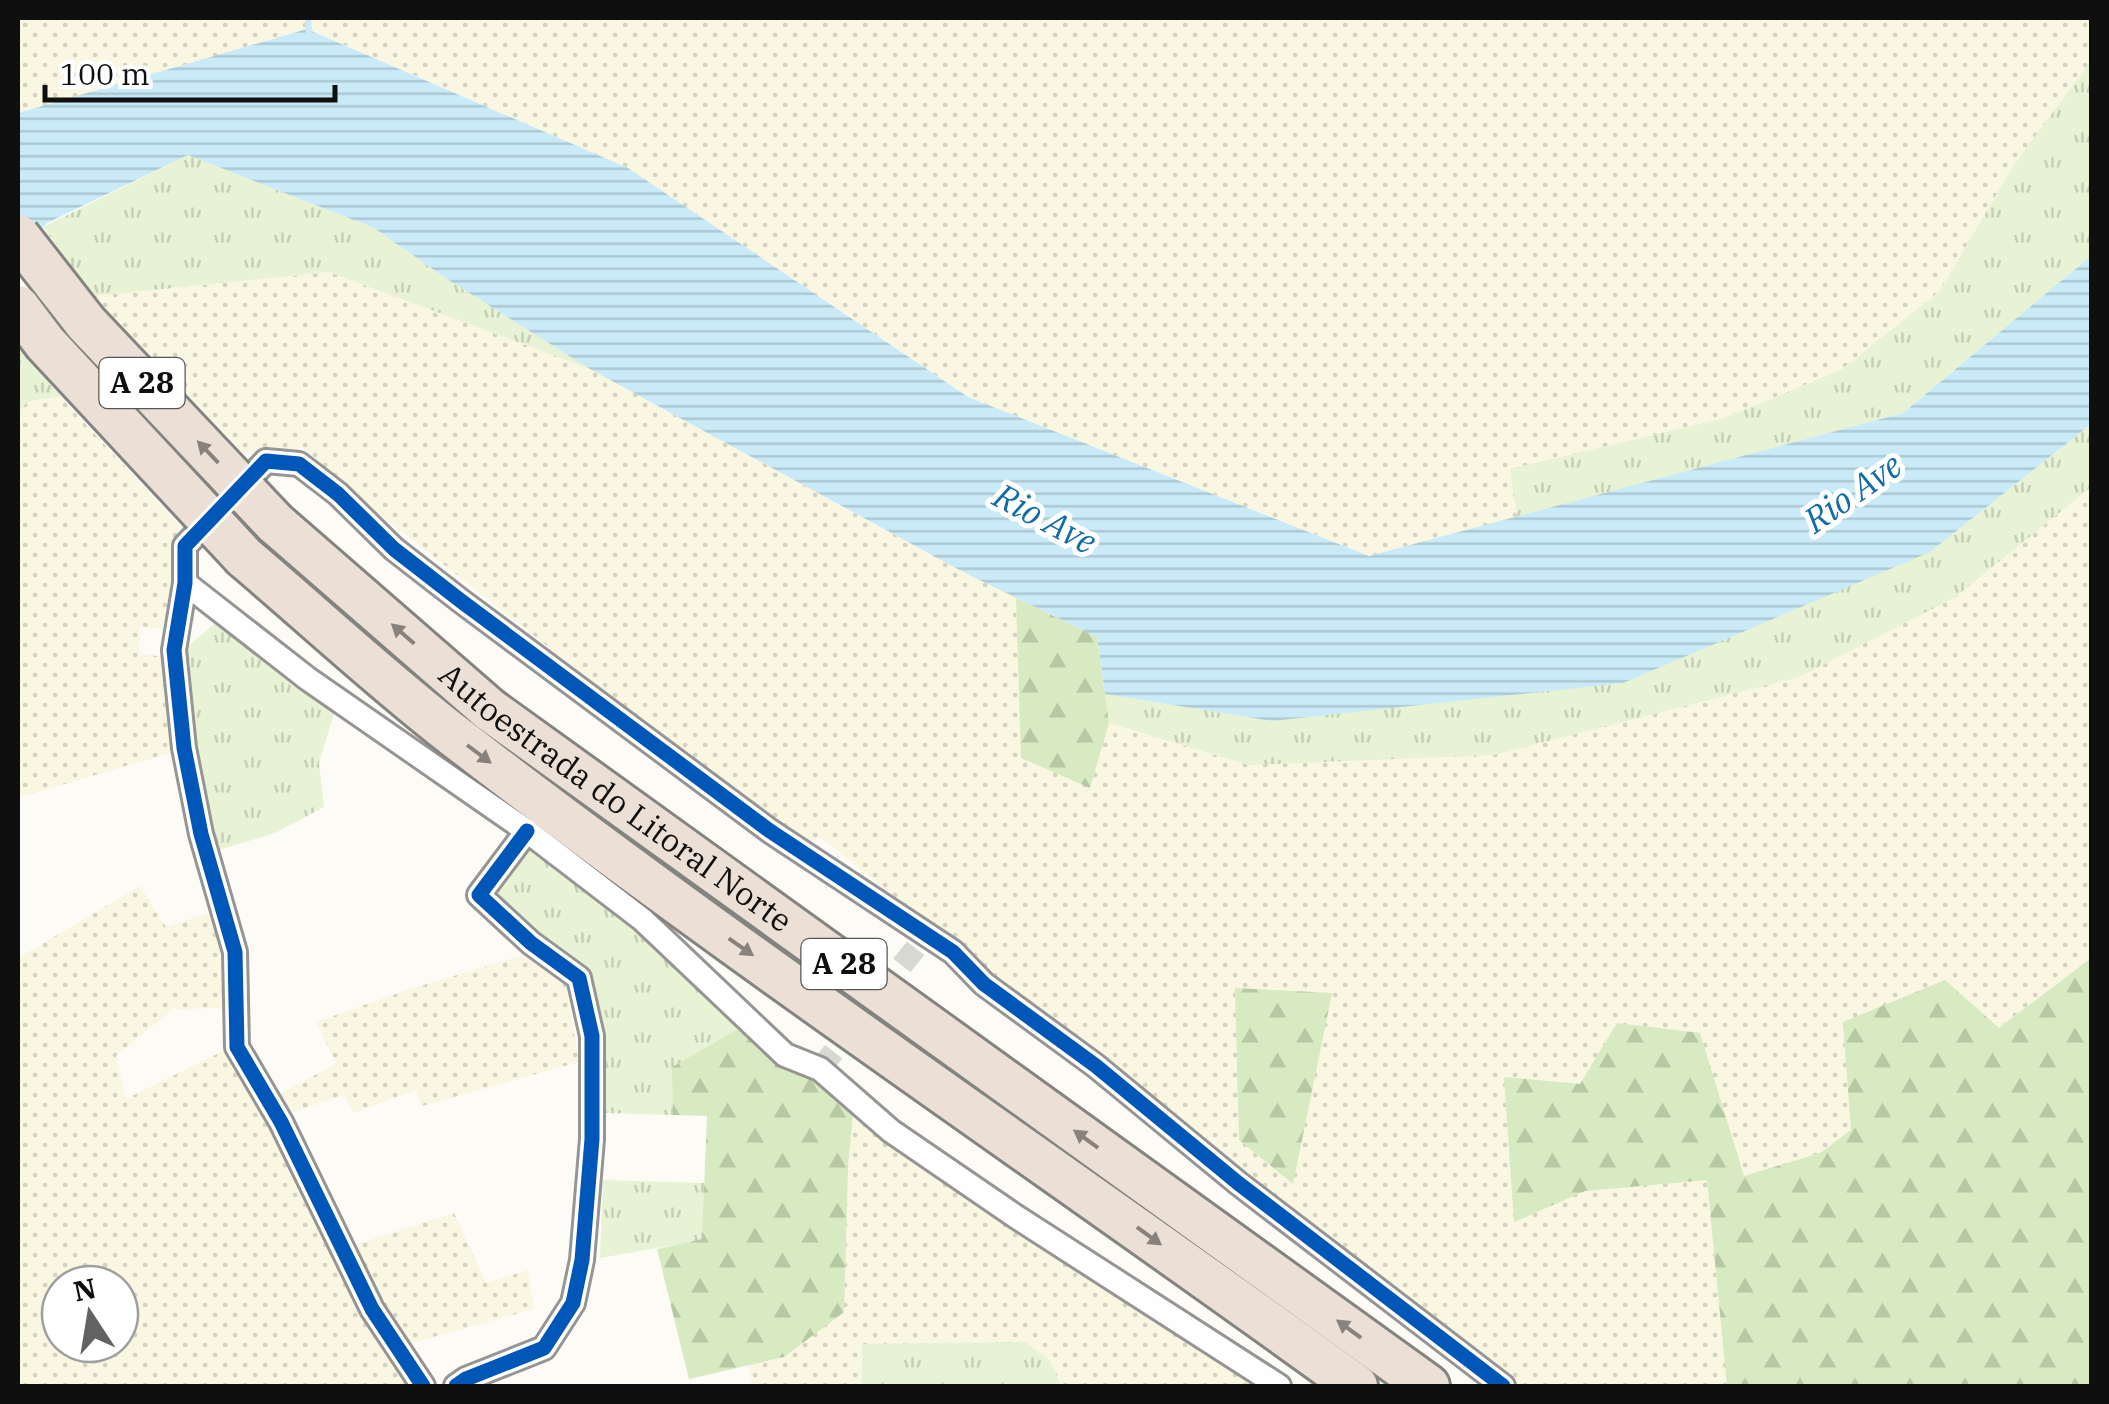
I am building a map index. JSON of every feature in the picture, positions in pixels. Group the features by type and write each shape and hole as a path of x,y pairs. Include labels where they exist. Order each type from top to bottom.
{"highway":[{"name":"Autoestrada do Litoral Norte","path":"18,236 86,323 275,522 490,710 1428,1386"},
{"name":"Autoestrada do Litoral Norte","path":"18,307 45,342 244,557 470,748 694,914 1356,1386"}],"street":[{"path":"424,1386 372,1310 281,1122 237,1046 235,952 202,834 184,748 174,650 185,583 185,546 266,461 299,464 338,494 394,550 460,601 770,831 953,952 984,984 1096,1066 1238,1182 1503,1386"},
{"path":"185,583 308,679 527,831 680,951 785,1055 820,1069 891,1131 1015,1216 1280,1386"},
{"path":"456,1386 544,1348 573,1303 582,1260 592,1138 592,1036 579,978 530,943 479,895 527,831"}],"shaded area":[{"path":"18,18 2091,18 2092,61 2013,166 1940,291 1841,370 1724,418 1511,469 1517,517 1370,556 968,397 628,168 308,29 18,113"},
{"path":"329,272 590,369 1016,597 1022,758 1090,787 1109,723 1249,765 1954,598 2091,487 2091,958 1999,1028 1820,1153 1743,1176 1700,1033 1514,1222 1584,1191 1707,1179 1727,1386 1521,1386 1101,1053 987,971 820,837 809,842 669,742 368,505 303,448 244,454 93,296"},
{"path":"60,396 183,530 162,629 140,626 139,654 166,657 173,752 18,798 18,413 27,402"},
{"path":"140,886 166,927 211,912 227,960 226,1008 173,1009 116,1056 126,1099 227,1049 292,1162 319,1234 414,1386 18,1386 18,958"},
{"path":"530,953 561,974 579,1062 422,1106 416,1090 353,1113 345,1095 287,1114 275,1096 336,1064 316,1022"},
{"path":"854,1105 1269,1386 1061,1386 1050,1361 862,1344 862,1386 752,1386 749,1365 784,1357 848,1166"},
{"path":"454,1213 486,1283 528,1270 534,1309 405,1345 350,1254 357,1244"}],"green space":[{"path":"2091,61 2091,256 1903,413 1517,517 1510,469 1724,418 1841,370 1940,291 2013,166"},
{"path":"188,155 374,228 590,369 329,272 93,296 43,227"},
{"path":"18,345 60,396 27,402 18,413"},
{"path":"2091,424 2091,487 1954,598 1799,677 1494,755 1249,765 1109,723 1105,694 1272,721 1930,552"},
{"path":"1016,598 1097,637 1109,723 1090,788 1021,758"},
{"path":"215,623 335,711 319,762 324,807 275,833 215,851 187,720 184,650"},
{"path":"535,844 632,917 745,1025 673,1067 673,1115 605,1113 604,1042 593,991 569,959 495,901 496,881 522,846"},
{"path":"2091,958 2091,1386 1727,1386 1707,1180 1585,1191 1514,1222 1504,1077 1580,1084 1617,1023 1700,1033 1744,1176 1820,1153 1851,1130 1843,1022 1945,980 1999,1028"},
{"path":"1235,988 1332,993 1293,1184 1239,1140"},
{"path":"745,1025 854,1105 848,1166 844,1312 784,1357 689,1379 657,1249 702,1239 707,1116 673,1115 672,1067"},
{"path":"603,1180 705,1183 702,1240 600,1258"},
{"path":"1025,1342 1050,1361 1061,1386 862,1386 862,1344"}],"water":[{"name":"Rio Ave","path":"307,29 628,168 968,397 1369,556 1903,413 2091,256 2091,424 1930,552 1623,683 1272,721 1105,694 1097,637 965,573 590,369 374,228 188,155 47,223 18,254 18,113"}],"waterway":[{"path":"308,18 309,36"}],"tunnel":[{"path":"820,1069 926,935"}],"cycle path":[{"path":"423,1386 372,1309 281,1122 237,1047 235,952 201,834 184,748 174,650 185,583 185,546 266,461 299,464 338,494 394,549 461,601 770,831 953,952 984,984 1096,1066 1238,1183 1503,1386"},
{"path":"456,1386 544,1348 573,1303 582,1260 592,1139 592,1036 579,978 531,943 479,895 527,831"}]}
